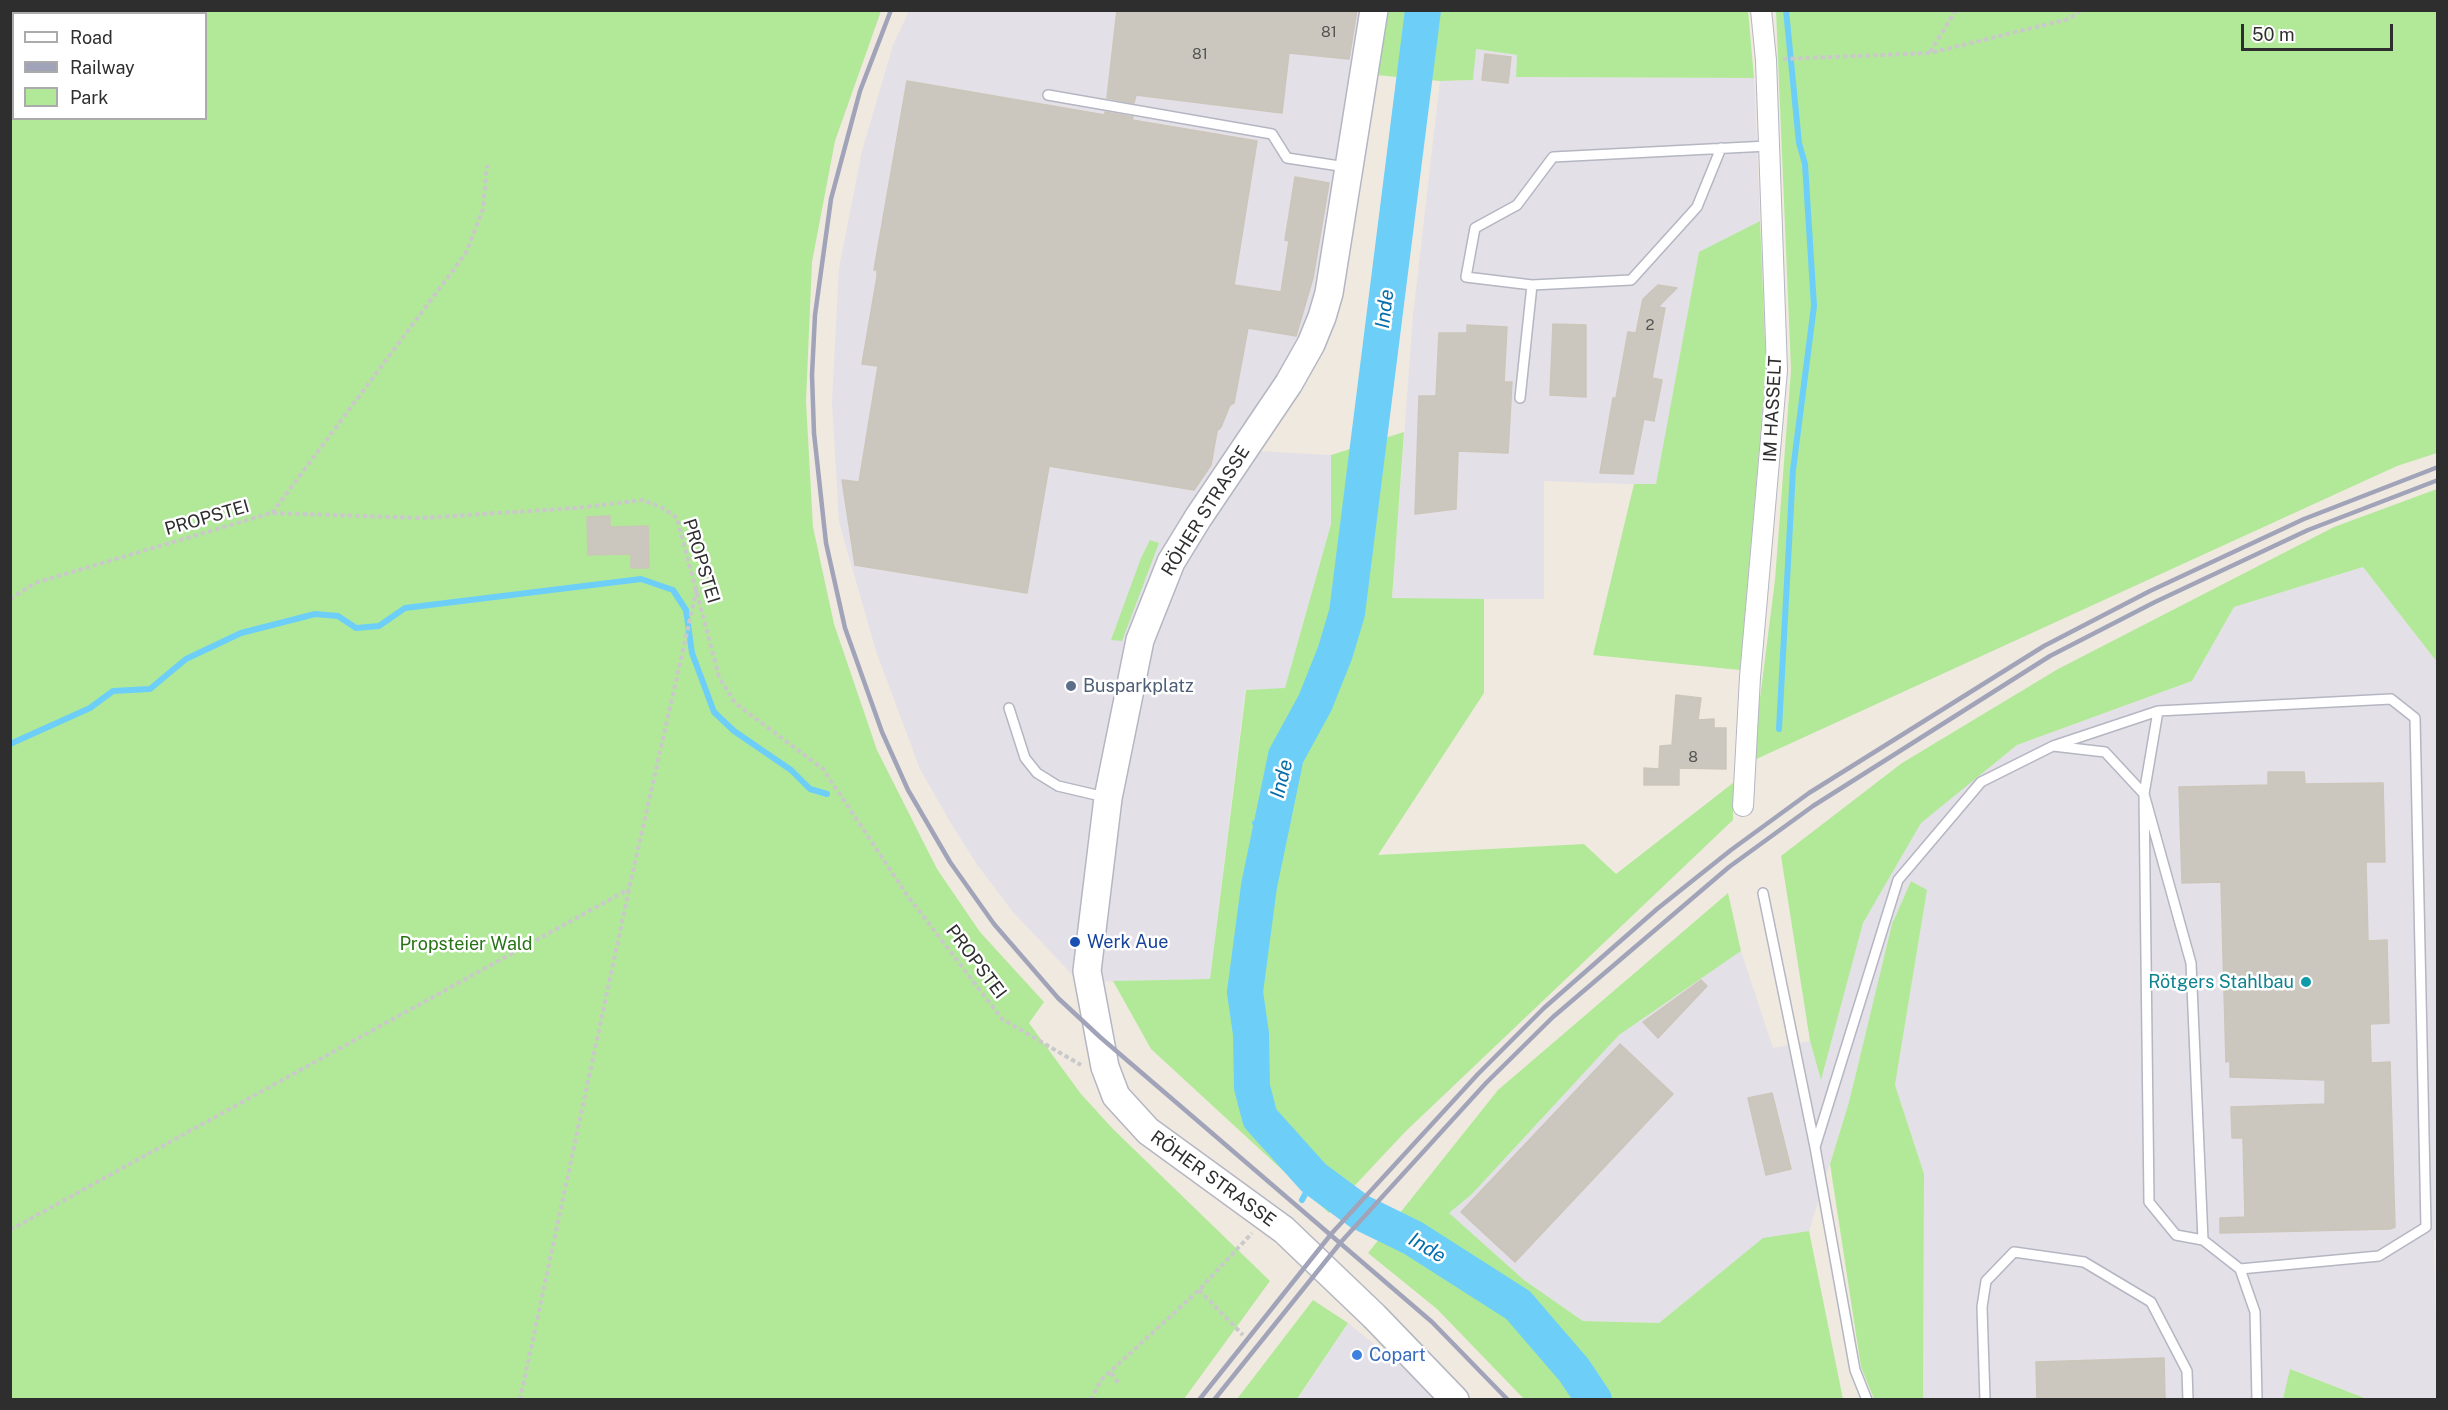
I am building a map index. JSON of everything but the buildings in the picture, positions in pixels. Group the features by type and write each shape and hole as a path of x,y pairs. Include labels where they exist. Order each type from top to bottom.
{"main road":[{"name":"RÖHER STRASSE","path":"1374,10 1329,293 1322,316 1311,344 1289,383 1171,562 1157,593 1135,660 1108,798 1087,971 1105,1067 1116,1096 1148,1131 1374,1316 1455,1400"}],"street":[{"name":"IM HASSELT","path":"1743,806 1750,677 1777,370 1766,60 1761,10"}],"lane":[{"path":"1048,95 1272,134 1287,158 1349,168"},
{"path":"1721,148 1696,207 1631,280 1532,285 1466,277 1475,228 1517,205 1553,157 1721,148 1768,146"},
{"path":"1520,398 1532,285"},
{"path":"1815,1147 1898,879 1981,782 2053,746 2158,711 2391,699 2415,718 2426,1227 2379,1256 2240,1269"},
{"path":"1009,708 1025,758 1037,774 1058,786 1108,798"},
{"path":"2158,711 2144,794 2149,1202 2176,1235 2203,1240 2240,1269 2255,1312 2257,1400"},
{"path":"2053,746 2105,752 2144,794 2191,963 2203,1240"},
{"path":"1763,893 1815,1147 1855,1370 1867,1400"},
{"path":"1985,1400 1982,1307 1986,1281 2014,1252 2084,1262 2151,1302 2187,1371 2188,1400"}],"path":[{"path":"1930,53 1956,10"},
{"path":"1785,59 1930,53 2069,19 2081,10"},
{"path":"271,513 466,253 483,208 487,165"},
{"name":"PROPSTEI","path":"10,599 35,583 271,513 422,518 577,508 642,500 661,507 677,518 719,677 735,703 823,770 907,895 1002,1019 1087,1068 1086,1059"},
{"path":"520,1400 629,889 697,588"},
{"path":"10,1230 629,889"},
{"path":"1091,1400 1101,1380 1199,1290 1254,1230 1273,1234"},
{"path":"1199,1290 1243,1335"},
{"path":"1111,1373 1120,1385"}],"shaded area":[{"path":"909,11 1366,11 1324,292 1277,384 1227,446 1258,451 1331,455 1331,524 1285,689 1245,690 1210,979 1079,982 1013,912 978,866 949,820 920,769 876,651 839,522 832,402 839,268 862,151 893,45"},
{"path":"1475,49 1517,55 1516,77 1754,78 1760,221 1699,253 1656,485 1544,481 1544,599 1392,599 1413,315 1440,81 1473,80"},
{"path":"2363,567 2437,662 2438,1239 2434,1240 2437,1399 2367,1399 2291,1369 2283,1399 1923,1399 1924,1174 1895,1085 1927,891 1911,881 1892,924 1849,1102 1809,1231 1763,1239 1659,1323 1583,1321 1524,1280 1448,1213 1472,1194 1619,1035 1741,951 1773,1048 1810,1041 1821,1079 1863,923 1921,822 2017,745 2192,681 2234,607"},
{"name":"Copart","path":"1348,1323 1428,1387 1439,1400 1297,1400"}],"green space":[{"path":"1748,10 1754,78 1516,77 1517,55 1476,49 1473,80 1440,81 1376,75 1387,11"},
{"name":"Propsteier Wald","path":"10,11 881,11 835,141 812,262 806,401 813,527 834,624 877,750 937,869 980,932 1044,1002 1029,1023 1081,1094 1113,1129 1270,1281 1184,1399 11,1399"},
{"path":"1776,11 2437,11 2437,453 2397,466 1752,761 1775,580 1791,370"},
{"path":"1760,221 1766,368 1740,670 1593,655 1634,484 1656,484 1699,252"},
{"path":"1404,432 1392,598 1484,599 1484,693 1378,855 1584,844 1616,874 1733,783 1733,820 1405,1132 1329,1213 1151,1049 1113,981 1210,979 1246,690 1285,688 1331,524 1331,455"},
{"path":"2437,489 2437,662 2363,567 2234,607 2192,681 2017,745 1921,823 1863,923 1821,1080 1810,1041 1781,856 1902,763 2058,669 2334,527"},
{"path":"1150,540 1159,543 1122,641 1111,640 1141,558"},
{"path":"1911,881 1927,890 1895,1085 1924,1174 1923,1399 1874,1399 1861,1367 1830,1164 1849,1102 1892,924"},
{"path":"1728,893 1741,951 1619,1035 1472,1194 1449,1213 1524,1280 1583,1321 1659,1323 1763,1238 1809,1231 1843,1399 1524,1399 1437,1309 1368,1253 1498,1090"},
{"path":"1313,1300 1348,1323 1297,1399 1237,1399"},
{"path":"2290,1369 2367,1399 2283,1399"}],"waterway":[{"name":"Inde","path":"1423,10 1347,613 1335,653 1315,703 1286,756 1259,886 1245,992 1251,1034 1252,1087 1260,1118 1314,1178 1360,1212 1413,1238 1518,1305 1574,1370 1594,1400"},
{"path":"1779,729 1793,470 1814,306 1805,164 1799,143 1786,10"},
{"path":"10,744 90,708 113,691 150,689 186,659 241,633 315,614 338,616 356,628 379,626 405,608 641,579 673,590 686,610 692,653 714,712 734,731 791,770 810,789 827,794"},
{"path":"1255,823 1272,825"},
{"path":"1302,1200 1314,1178"}],"railway":[{"path":"891,10 860,91 831,199 815,315 812,375 814,433 826,543 845,628 882,732 908,790 950,862 994,924 1058,998 1100,1037 1432,1322 1508,1400"},
{"path":"1199,1400 1332,1233 1478,1074 1544,1008 1657,909 1731,850 1809,793 2044,646 2150,591 2304,519 2438,467"},
{"path":"1214,1400 1341,1242 1486,1083 1553,1017 1729,867 1813,806 2050,656 2155,602 2308,530 2438,480"}],"place":[{"name":"Busparkplatz","path":"1071,686"},
{"name":"Werk Aue","path":"1075,942"},
{"name":"Rötgers Stahlbau","path":"2306,982"},
{"name":"Copart","path":"1357,1355"}]}
